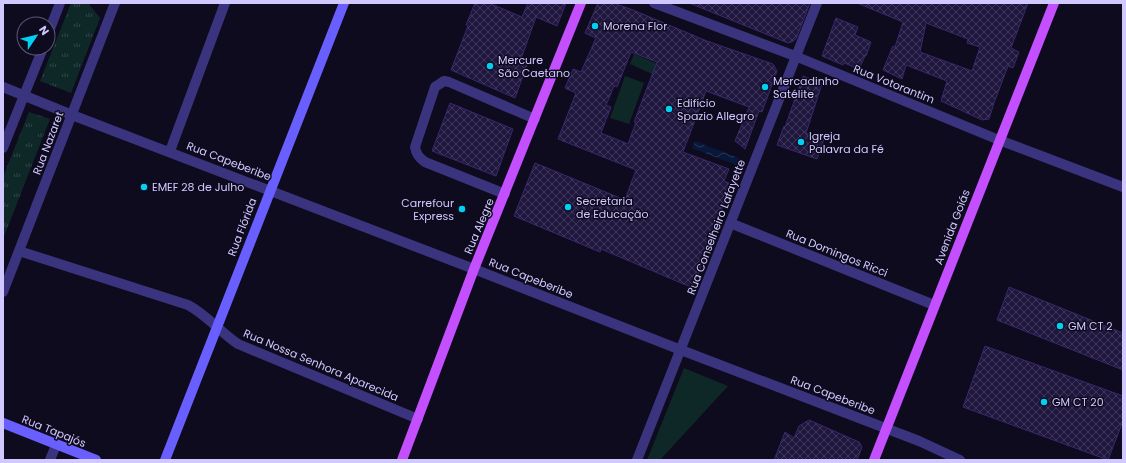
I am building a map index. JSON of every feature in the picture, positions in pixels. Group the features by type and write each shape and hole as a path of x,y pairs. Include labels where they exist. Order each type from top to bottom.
{"main road":[{"name":"Rua Alegre","path":"402,460 474,269 582,3"},
{"name":"Avenida Goiás","path":"874,460 1054,3"}],"street":[{"path":"55,16 60,3"},
{"name":"Rua Nazaret","path":"3,292 115,3"},
{"path":"170,151 226,3"},
{"name":"Rua Flórida","path":"165,460 218,327 269,190 344,3"},
{"name":"Rua Votorantim","path":"654,3 795,56 999,140 1123,187"},
{"name":"Rua Conselheiro Lafayette","path":"637,460 817,3"},
{"path":"3,148 40,56"},
{"path":"505,194 425,162 416,153 415,147 435,87 444,81 449,82 535,119"},
{"name":"Rua Capeberibe","path":"3,87 72,115 170,151 681,350 920,441 960,460"},
{"name":"Rua Domingos Ricci","path":"730,223 934,305"},
{"name":"Rua Nossa Senhora Aparecida","path":"19,251 188,305 198,310 227,337 238,344 418,419"},
{"name":"Rua Tapajós","path":"3,423 96,460"},
{"path":"50,460 56,445"}],"green space":[{"path":"71,3 88,3 100,18 71,93 40,81 50,56 56,56 56,41"},
{"path":"634,54 665,67 661,78 630,64"},
{"path":"625,76 644,83 629,124 610,118"},
{"path":"29,112 50,119 3,239 3,177"},
{"path":"684,368 728,386 660,460 647,460"}],"water":[{"path":"695,141 739,158 736,165 692,148"}],"building":[{"path":"475,3 489,3 522,17 528,3 566,3 557,26 536,17 521,59 528,62 515,98 451,70"},
{"path":"598,3 613,3 707,41 773,64 777,71 762,112 759,111 745,149 735,141 749,107 706,91 683,152 729,169 724,181 731,184 693,288 601,249 600,252 514,216 535,163 625,200 636,170 558,139 576,93 565,88 573,69 581,72 596,38 585,33","holes":["631,52 657,62 634,122 636,122 628,144 601,133 611,107 606,105 614,86 617,87"]},
{"path":"689,3 810,3 796,39 788,43"},
{"path":"857,3 1028,3 1011,48 1019,52 1013,68 1008,66 989,119 982,120 941,101 947,81 906,65 902,79 883,70 893,46 895,47 903,22","holes":["926,23 968,39 967,43 980,47 972,71 920,52"]},
{"path":"836,18 858,27 855,35 871,42 859,69 844,63 843,65 822,56"},
{"path":"803,76 822,84 806,133 824,139 817,159 777,145"},
{"path":"450,103 513,129 496,176 432,151"},
{"name":"GM CT 2","path":"1009,287 1123,333 1123,370 997,320"},
{"name":"GM CT 20","path":"985,346 1123,396 1123,421 1108,460 963,407"},
{"path":"809,420 859,442 862,447 857,460 774,460 785,432 794,438 799,426"}],"place":[{"name":"Morena Flor","path":"595,26"},
{"name":"Mercure São Caetano","path":"490,66"},
{"name":"Mercadinho Satélite","path":"765,87"},
{"name":"Edifício Spazio Allegro","path":"669,109"},
{"name":"Igreja Palavra da Fé","path":"801,142"},
{"name":"EMEF 28 de Julho","path":"144,187"},
{"name":"Secretaria de Educação","path":"568,207"},
{"name":"Carrefour Express","path":"462,209"},
{"name":"GM CT 2","path":"1060,326"},
{"name":"GM CT 20","path":"1044,402"}]}
